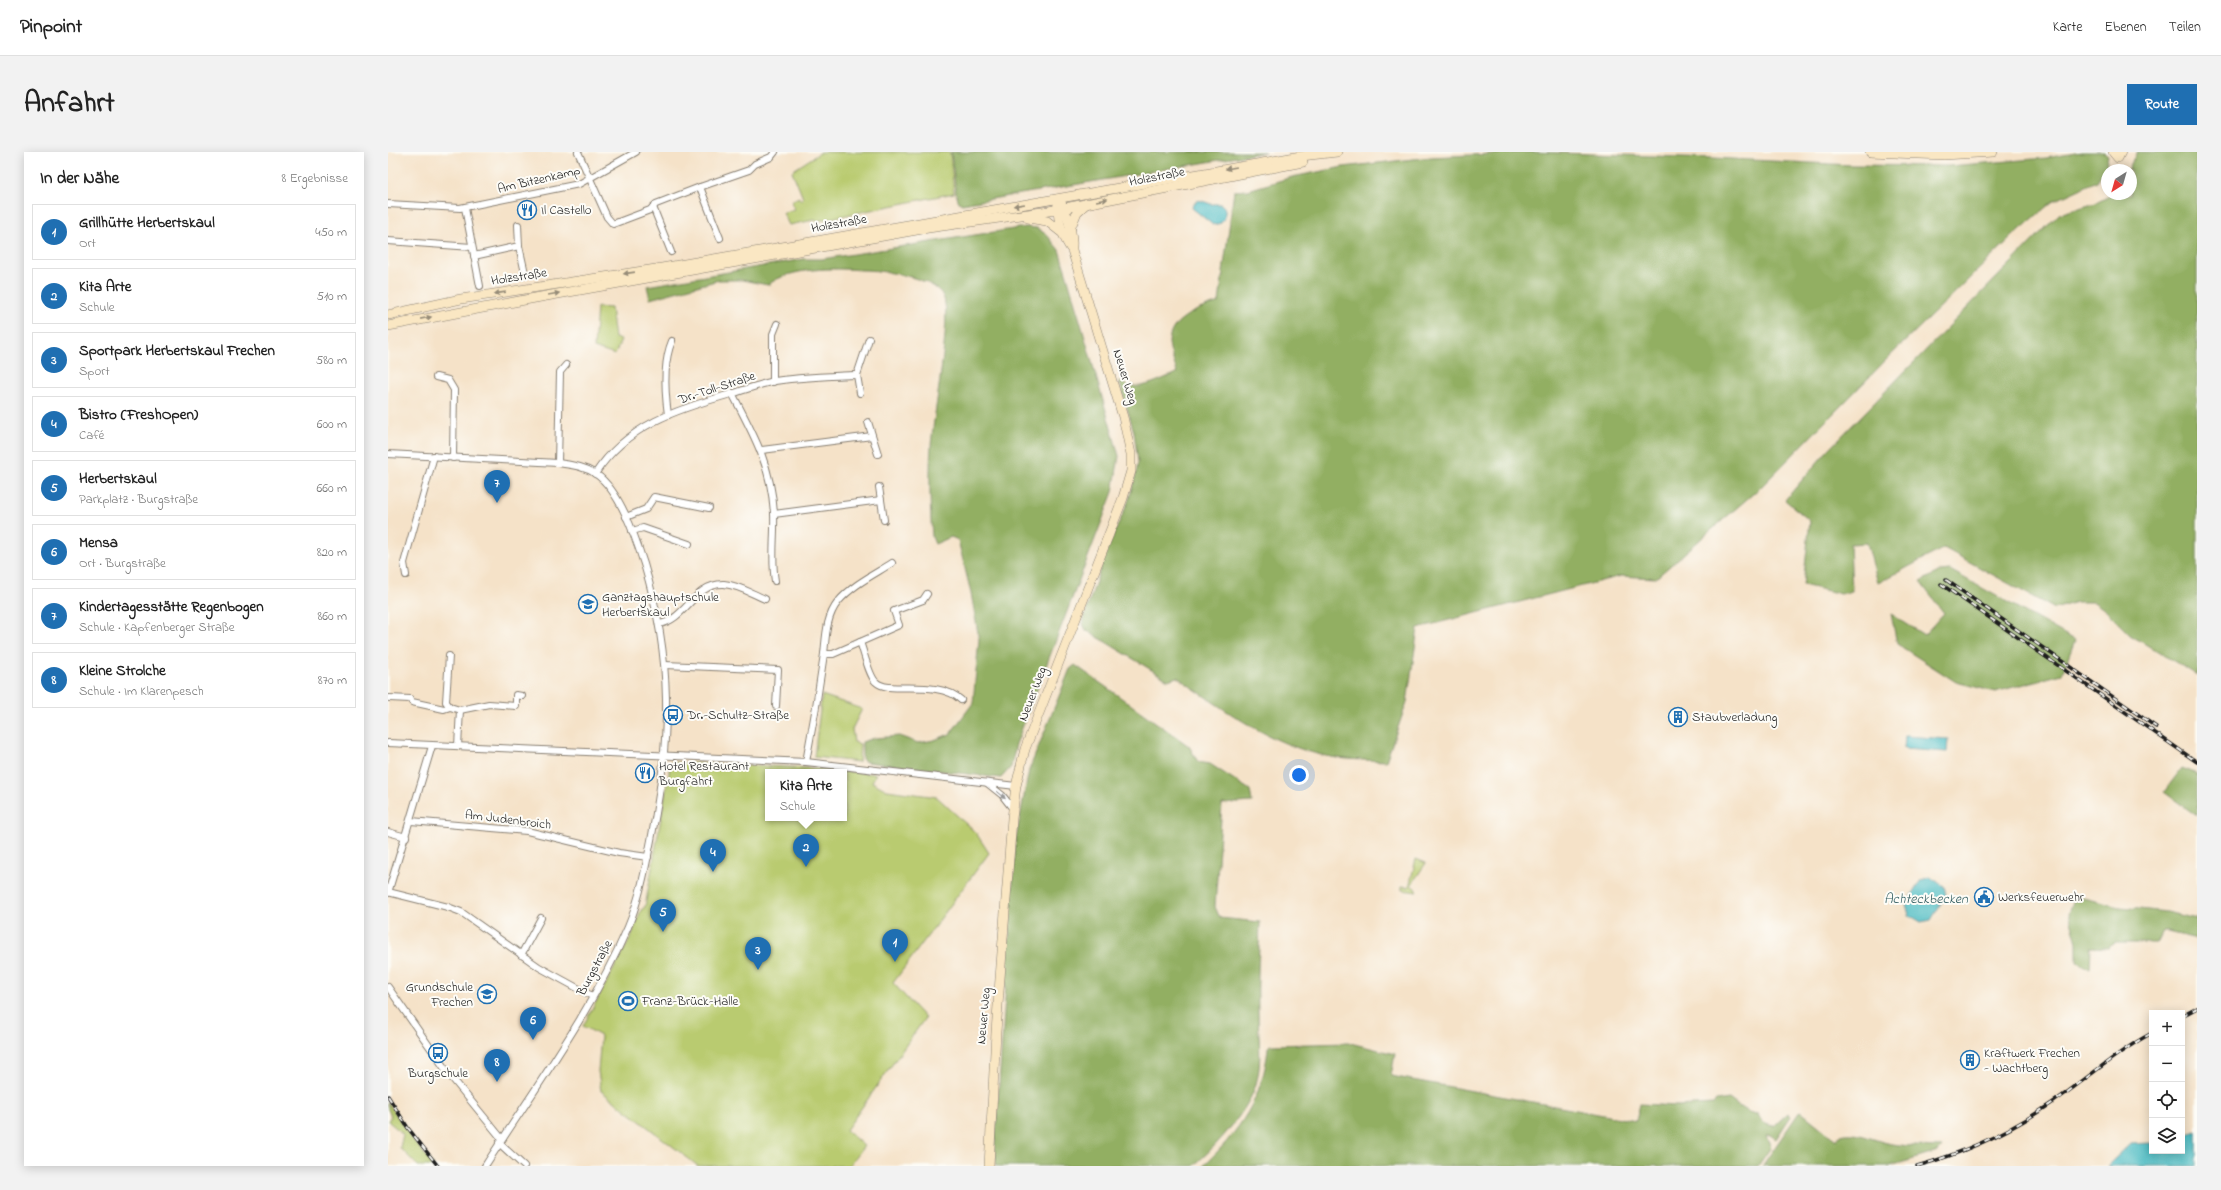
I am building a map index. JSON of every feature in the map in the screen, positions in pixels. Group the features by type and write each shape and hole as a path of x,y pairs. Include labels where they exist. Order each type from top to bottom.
{"main road":[{"path":"1325,154 1338,152"},
{"path":"1870,152 1944,155 1993,152"},
{"path":"2113,152 2118,158 2121,152"},
{"name":"Holzstraße","path":"388,315 461,299 656,269 1301,156 1325,154"},
{"name":"Holzstraße","path":"388,326 543,296 920,230 1061,209 1304,161 1325,154"},
{"name":"Neuer Weg","path":"988,1166 996,1032 1016,786 1025,749 1125,492 1131,471 1131,454 1123,417 1058,199"},
{"path":"1013,217 1047,221 1067,232 1077,212 1087,203"}],"street":[{"path":"578,152 607,217 613,224 700,186 749,170 755,164 771,158 775,152"},
{"name":"Am Bitzenkamp","path":"388,204 465,208 579,184 590,180 636,152"},
{"path":"700,186 720,238"},
{"path":"653,207 671,252"},
{"path":"465,208 480,286"},
{"path":"518,225 519,246 525,274"},
{"path":"388,241 472,247"},
{"path":"474,256 519,246"},
{"name":"Dr.-Toll-Straße","path":"774,382 773,334 777,324"},
{"path":"860,393 857,375 869,339"},
{"name":"Dr.-Toll-Straße","path":"668,415 666,404 667,351 672,341"},
{"path":"558,462 560,372 566,365"},
{"name":"Dr.-Toll-Straße","path":"595,474 619,444 642,427 703,401 774,382 857,375"},
{"path":"436,377 448,380 454,390 453,458"},
{"path":"732,393 762,450 771,483 774,514 775,580"},
{"path":"868,422 878,454"},
{"path":"762,450 872,436"},
{"name":"Burgstraße","path":"388,454 558,462 579,466 595,474 612,490 632,531 646,572 659,624 665,665 667,718 664,755 648,857 642,884 628,926 592,996 543,1080 485,1166"},
{"path":"406,575 404,563 434,456"},
{"path":"879,487 884,520"},
{"path":"626,517 646,509 654,497 709,508"},
{"path":"774,514 881,500"},
{"path":"632,531 642,528 689,544"},
{"path":"806,762 824,654 826,630 838,602 848,592 892,563"},
{"path":"659,624 669,623 675,619 697,595 718,585 732,586 766,599"},
{"path":"824,654 833,654 899,625 894,611 923,600 927,594"},
{"path":"860,642 874,679 878,684 887,687 930,688 952,692 961,700"},
{"path":"449,656 446,702 450,707 460,710 489,704 516,706 516,695 522,696"},
{"path":"665,665 778,670 776,706"},
{"path":"389,698 410,699 412,702 444,709 450,707"},
{"path":"458,746 460,710"},
{"path":"388,743 806,762 1016,786"},
{"path":"432,746 411,821 388,893 448,907 460,912 521,955 592,996"},
{"path":"987,783 1002,795 1013,809"},
{"name":"Am Judenbroich","path":"411,821 527,831 607,851 648,857"},
{"path":"388,832 406,837"},
{"path":"521,955 541,918"},
{"path":"388,988 448,1073 501,1141 524,1166"}],"green space":[{"path":"821,152 950,152 954,193 817,221 814,220 789,225 783,213 794,209 791,201 799,197 800,200 803,198 792,171"},
{"path":"951,152 1266,152 962,204 957,201"},
{"path":"1530,152 1713,158 1851,165 1949,166 2046,158 2081,152 2104,152 2108,155 2106,164 2101,164 2101,175 2097,181 2052,202 2015,234 1889,357 1762,486 1656,578 1621,576 1418,628 1407,702 1386,761 1337,758 1293,746 1252,727 1177,677 1168,680 1086,630 1083,624 1085,614 1105,555 1128,502 1138,462 1134,432 1119,381 1126,385 1140,386 1177,373 1169,343 1170,334 1174,327 1187,315 1219,302 1234,191 1248,190 1292,177 1343,167 1431,157"},
{"path":"2137,152 2197,152 2197,675 2130,635 2105,610 2094,602 2076,602 2055,609 1944,548 1878,583 1867,543 1850,544 1852,591 1841,594 1803,585 1810,521 1785,500 1828,450 2059,214 2102,200 2137,200 2137,164 2131,164"},
{"path":"1026,227 1037,228 1047,235 1059,250 1119,456 1113,492 1016,744 1011,767 1001,778 866,762 862,759 862,742 875,738 899,736 918,743 934,740 950,734 973,703 979,639 971,593 958,540 951,537 935,544 932,537 930,457 932,432 942,368 946,324 943,296 938,289 918,279 881,271 851,269 826,269 800,272 777,279 768,285 742,280 719,280 650,299 647,286 804,259 822,259"},
{"path":"597,307 611,308 615,338 621,340 615,355 594,348"},
{"path":"1950,570 2075,640 2062,674 1995,692 1956,682 1897,644 1891,614 1924,635 1944,613 1920,582 1940,571"},
{"path":"1075,665 1189,746 1198,762 1210,764 1250,790 1252,802 1222,804 1215,907 1220,918 1260,922 1258,1020 1260,1057 1258,1075 1252,1094 1239,1117 1211,1150 1193,1166 996,1166 995,1144 1016,838 1029,770 1070,669"},
{"path":"822,695 862,709 852,729 854,742 860,744 859,762 814,757"},
{"path":"671,762 821,769 765,769 765,821 847,821 847,771 876,774 872,782 887,790 937,797 976,833 989,853 893,983 925,1018 846,1130 864,1146 849,1166 698,1166 601,1091 598,1071 601,1036 583,1026 631,937 641,910 645,907"},
{"path":"2182,768 2197,774 2197,816 2164,792"},
{"path":"1416,859 1426,863 1411,885 1417,890 1417,892 1402,890 1402,886 1409,887"},
{"path":"2075,896 2120,907 2167,912 2197,919 2197,939 2163,931 2157,943 2115,943 2108,948 2091,947 2090,969 2077,962 2077,942 2069,913"},
{"path":"1350,1043 1395,1054 1391,1076 1636,1121 1640,1104 1677,1106 1713,1104 1716,1101 1729,1099 1746,1111 1758,1114 1760,1119 1768,1125 1774,1126 1788,1113 1791,1116 1776,1139 1770,1135 1766,1136 1771,1147 1758,1166 1203,1166 1228,1140 1248,1112 1261,1082 1266,1065 1268,1047 1270,1045"},
{"path":"388,1102 410,1136 434,1166 418,1166 400,1148 403,1134 388,1121 391,1116 388,1109"},
{"path":"1800,1111 1836,1140 1840,1135 1851,1134 1898,1145 1942,1147 1938,1152 1890,1166 1762,1166"}],"water":[{"path":"1199,200 1211,204 1221,204 1225,208 1225,217 1221,223 1213,225 1192,208 1193,204"},
{"path":"1905,736 1948,739 1947,752 1904,749"},
{"name":"Achteckbecken","path":"1930,877 1944,886 1946,895 1931,920 1921,922 1909,915 1906,904 1921,880"},
{"path":"2197,1131 2197,1166 2107,1166 2130,1144 2149,1143 2149,1154 2185,1154 2185,1135"}],"railway":[{"path":"1946,580 2156,727"},
{"path":"1941,584 2197,762"},
{"path":"2185,1014 2197,1008"},
{"path":"1917,1166 1970,1148 2020,1123 2052,1103 2114,1057 2149,1035"},
{"path":"388,1096 408,1128 438,1166"}],"place":[{"name":"Il Castello","path":"527,210"},
{"name":"Kindertagesstätte Regenbogen","path":"497,503"},
{"name":"Ganztagshauptschule Herbertskaul","path":"588,604"},
{"name":"Dr.-Schultz-Straße","path":"673,715"},
{"name":"Staubverladung","path":"1678,717"},
{"name":"Hotel Restaurant Burgfahrt","path":"645,773"},
{"name":"Kita Arte","path":"806,867"},
{"name":"Bistro (FreshOpen)","path":"713,872"},
{"name":"Werksfeuerwehr","path":"1984,897"},
{"name":"Herbertskaul","path":"663,932"},
{"name":"Grillhütte Herbertskaul","path":"895,962"},
{"name":"Sportpark Herbertskaul Frechen","path":"758,970"},
{"name":"Grundschule Frechen","path":"487,994"},
{"name":"Franz-Brück-Halle","path":"628,1001"},
{"name":"Mensa","path":"533,1040"},
{"name":"Burgschule","path":"438,1053"},
{"name":"Kraftwerk Frechen - Wachtberg","path":"1970,1060"},
{"name":"Kleine Strolche","path":"497,1082"}]}
